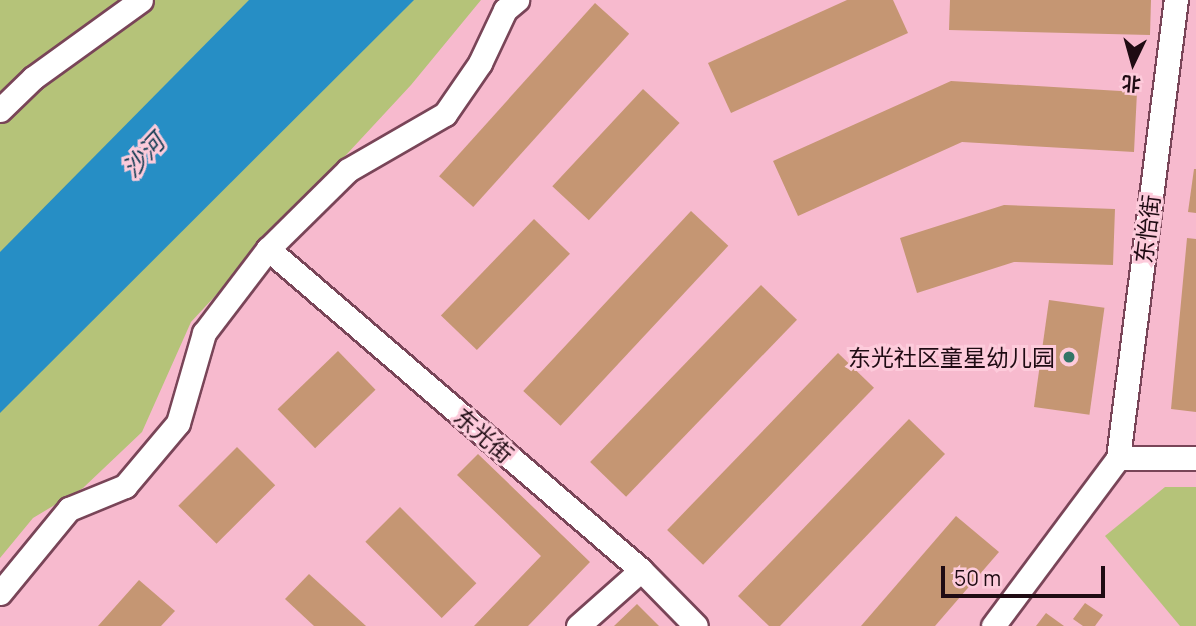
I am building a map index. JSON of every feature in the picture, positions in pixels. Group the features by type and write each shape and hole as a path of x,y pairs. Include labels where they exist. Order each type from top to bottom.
{"street":[{"path":"0,110 33,79 141,0"},
{"path":"0,593 68,509 125,486 178,423 204,333 268,248 348,170 446,114 480,63 505,10 517,0"},
{"name":"东怡街","path":"993,626 1118,458 1176,0"},
{"name":"东光街","path":"268,248 641,570 696,626"},
{"path":"1118,458 1196,458"},
{"path":"578,626 641,570"}],"green space":[{"path":"0,0 481,0 411,85 191,322 142,432 83,488 33,518 0,558"},
{"path":"1165,487 1196,487 1196,626 1180,626 1105,536"}],"water":[{"name":"沙河","path":"249,0 414,0 0,413 0,252"}],"building":[{"path":"847,0 893,0 908,33 731,113 708,63"},
{"path":"950,0 1151,0 1150,35 949,30"},
{"path":"595,3 629,34 473,207 439,176"},
{"path":"951,81 1137,92 1134,152 962,142 798,216 773,161"},
{"path":"643,89 680,123 589,220 552,186"},
{"path":"1196,169 1196,213 1188,212"},
{"path":"1004,205 1115,209 1113,265 1014,262 917,293 900,238"},
{"path":"691,211 728,246 561,426 523,391"},
{"path":"534,219 570,254 477,350 441,315"},
{"path":"1187,238 1196,239 1196,412 1171,409"},
{"path":"761,285 797,320 626,497 590,462"},
{"name":"东光社区童星幼儿园","path":"1049,300 1104,308 1089,415 1034,407"},
{"path":"338,351 376,390 315,448 278,409"},
{"path":"838,353 874,388 703,565 667,530"},
{"path":"909,419 945,454 780,626 769,626 738,596"},
{"path":"237,447 275,485 216,544 178,506"},
{"path":"478,454 590,562 528,626 474,626 541,556 457,475"},
{"path":"400,507 476,583 442,618 365,542"},
{"path":"956,516 999,552 935,626 861,626"},
{"path":"309,574 366,626 314,626 285,599"},
{"path":"139,580 175,611 161,626 98,626"},
{"path":"1085,603 1103,615 1095,626 1083,626 1073,619"},
{"path":"637,604 659,626 614,626"},
{"path":"1046,613 1064,626 1036,626"}],"place":[{"name":"东光社区童星幼儿园","path":"1069,357"}]}
